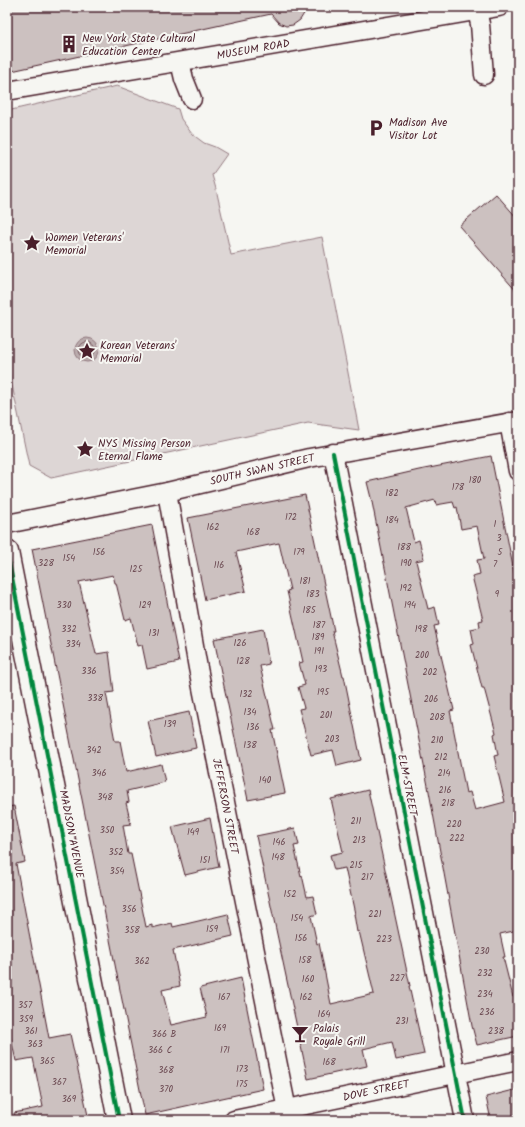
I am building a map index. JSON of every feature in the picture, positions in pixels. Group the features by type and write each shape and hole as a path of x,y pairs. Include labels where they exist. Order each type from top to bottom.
{"main road":[{"name":"MADISON AVENUE","path":"7,552 119,1120"}],"street":[{"name":"MUSEUM ROAD","path":"7,91 477,9 500,7"},
{"path":"477,9 480,24 484,75"},
{"path":"180,62 184,79 192,99"},
{"path":"513,422 518,471"},
{"name":"SOUTH SWAN STREET","path":"7,524 167,492 333,453 513,422"},
{"name":"ELM STREET","path":"333,453 465,1120"},
{"name":"JEFFERSON STREET","path":"167,492 198,668 288,1115"},
{"name":"DOVE STREET","path":"234,1120 288,1115 455,1074 518,1061"}],"shaded area":[{"path":"117,86 178,109 181,119 192,134 204,143 227,154 212,175 231,255 322,237 359,430 308,423 51,478 29,466 7,361 7,111"}],"water":[{"path":"87,338 95,342 99,350 95,358 87,362 79,358 75,350 79,342"}],"building":[{"name":"New York State Cultural Education Center","path":"7,7 308,7 300,20 293,25 286,26 279,23 271,14 7,72"},
{"path":"496,194 518,219 518,293 459,226"},
{"path":"491,456 518,592 518,930 500,934 505,957 503,957 513,997 518,996 518,1036 477,1045 472,1026 428,786 367,482","holes":["435,500 436,505 453,502 455,508 457,507 461,529 477,526 484,559 477,560 480,574 472,576 483,620 479,621 480,627 471,629 474,644 471,645 496,733 494,734 498,755 494,756 505,802 475,810 470,792 466,793 450,711 454,710 434,626 439,625 435,607 428,609 416,561 424,559 419,540 414,542 406,508"]},
{"path":"305,495 334,631 332,631 344,676 361,760 337,766 333,750 311,755 299,709 304,708 298,687 305,685 299,663 303,662 287,591 290,590 279,543 236,552 246,591 205,600 188,518"},
{"path":"152,525 179,662 147,669 142,645 138,646 131,618 125,620 113,575 79,582 96,654 109,652 114,692 106,693 115,741 120,741 126,772 161,764 165,782 127,791 129,802 126,803 131,824 123,825 128,854 131,854 146,927 152,925 152,928 172,923 173,927 228,914 233,936 173,950 180,986 162,990 171,1025 207,1017 200,988 241,978 263,1089 145,1115 32,549"},
{"path":"263,629 269,664 260,666 275,730 272,730 285,793 248,800 214,639"},
{"path":"189,712 196,748 156,757 148,721"},
{"path":"368,790 424,1054 396,1060 392,1042 363,1049 367,1066 308,1079 256,836 295,828 299,845 294,846 307,897 313,896 317,914 311,916 317,944 319,943 331,1004 374,994 359,931 357,932 355,914 345,868 334,870 330,855 343,852 331,799"},
{"path":"14,806 25,862 16,864 49,1038 70,1034 89,1120 15,1120 14,1113 43,1107 33,1058 16,1061 9,1030 7,1031 7,807"},
{"path":"210,818 219,867 185,875 172,827"},
{"path":"518,1089 518,1120 491,1120 486,1097"}],"cycle path":[{"path":"333,453 465,1120"},
{"path":"7,552 119,1120"}],"place":[{"name":"New York State Cultural Education Center","path":"69,44"},
{"name":"Madison Ave Visitor Lot","path":"376,128"},
{"name":"Women Veterans' Memorial","path":"32,243"},
{"name":"Korean Veterans' Memorial","path":"87,351"},
{"name":"NYS Missing Person Eternal Flame","path":"85,449"},
{"name":"Palais Royale Grill","path":"300,1034"}]}
